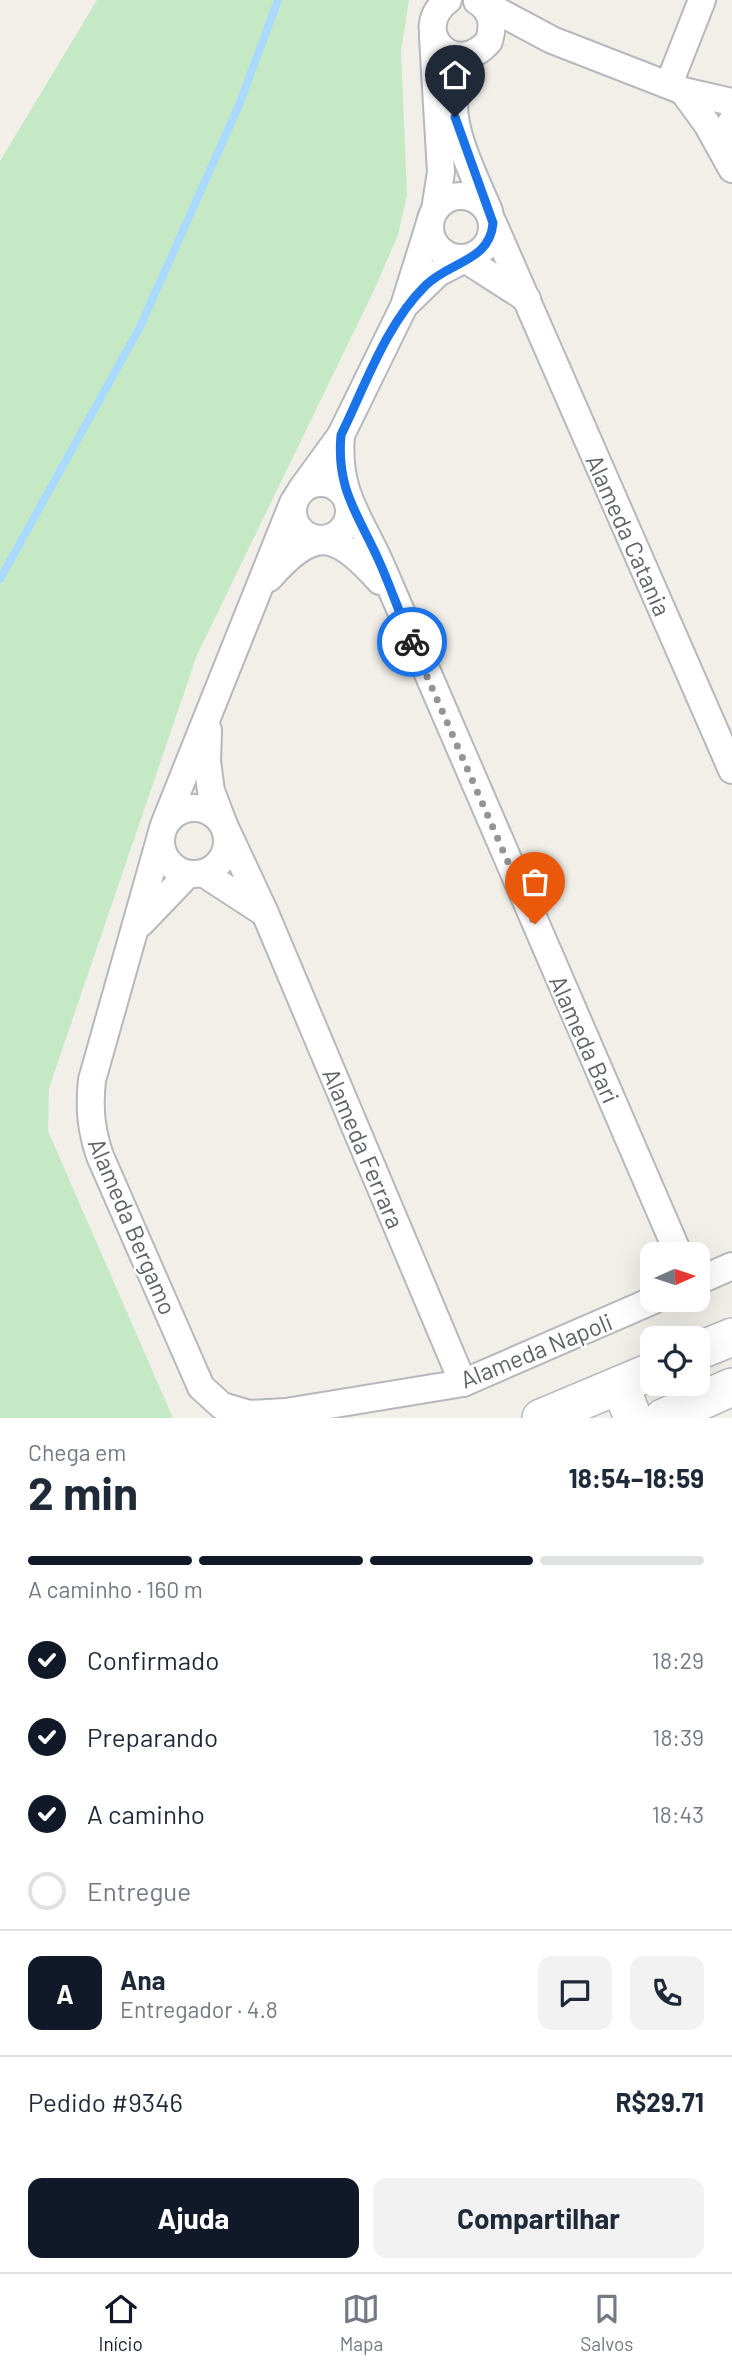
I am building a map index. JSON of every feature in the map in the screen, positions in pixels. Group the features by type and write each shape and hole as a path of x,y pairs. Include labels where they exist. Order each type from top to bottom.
{"street":[{"path":"448,0 438,8 434,20 442,49 456,56 480,48 552,40"},
{"path":"676,87 702,0"},
{"path":"478,1 552,40 676,87 732,102"},
{"path":"465,259 485,248 492,236 491,217 455,117 454,98 459,77 480,48 492,20 478,1"},
{"name":"Alameda Bergamo","path":"249,1414 222,1406 201,1387 91,1130 89,1104 92,1080 164,825 208,715 297,496 341,435 404,306 432,216 440,172 434,20"},
{"path":"676,87 730,163"},
{"path":"730,163 725,131 732,121"},
{"path":"491,217 470,197 457,196 445,200 432,216 436,246 444,254 465,259 527,299"},
{"name":"Alameda Catania","path":"491,217 732,771"},
{"name":"Alameda Bergamo","path":"404,306 438,273 465,259"},
{"name":"Alameda Bergamo","path":"341,435 340,473 348,500"},
{"path":"328,482 341,490 348,500 347,523 331,538 312,538 296,525 297,496 313,483 328,482"},
{"name":"Alameda Bari","path":"348,500 373,548 390,593 673,1242"},
{"name":"Alameda Bergamo","path":"262,585 285,559 299,549 322,539"},
{"name":"Alameda Bari","path":"322,539 340,544 358,557 390,593"},
{"name":"Alameda Bergamo","path":"208,715 207,761 211,791 224,825"},
{"path":"195,874 216,867 224,855 227,840 224,825 214,814 200,808 186,809 164,825 162,843 165,857 175,868 195,874 265,914"},
{"name":"Alameda Ferrara","path":"224,825 265,914 463,1382"},
{"name":"Alameda Bergamo","path":"137,926 195,874"},
{"path":"710,1276 732,1266"},
{"name":"Alameda Napoli","path":"249,1414 286,1412 463,1382 640,1306"},
{"path":"710,1346 732,1337"},
{"path":"663,1418 732,1387"},
{"path":"541,1418 635,1391"}],"green space":[{"path":"97,0 409,0 401,51 407,195 398,235 376,286 197,655 49,1088 48,1131 173,1418 0,1418 0,161"}],"waterway":[{"path":"0,579 140,327 239,105 278,0"}],"way so far":[{"path":"412,642 535,924"}],"route":[{"path":"412,642 390,593 381,565 348,500 340,473 341,435 404,306 438,273 485,248 492,236 493,223 455,117"}]}
